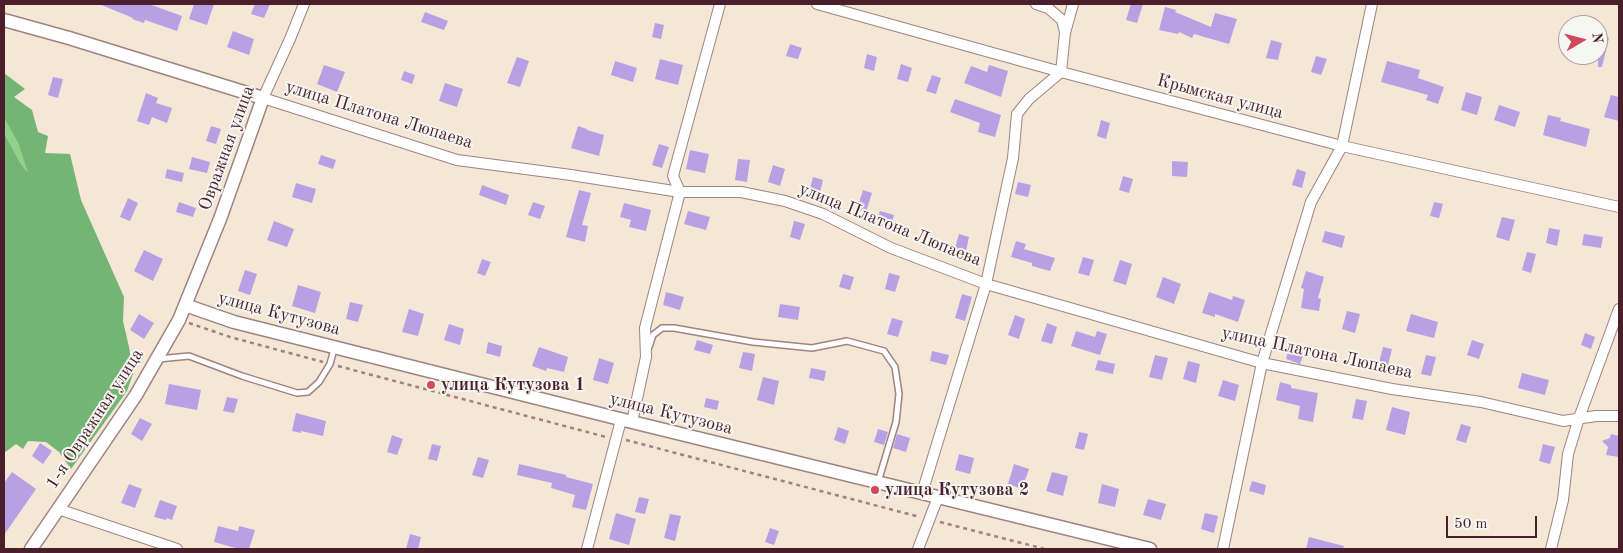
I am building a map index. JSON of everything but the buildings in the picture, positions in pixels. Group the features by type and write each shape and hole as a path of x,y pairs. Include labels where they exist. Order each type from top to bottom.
{"street":[{"name":"Овражная улица","path":"185,305 223,210 263,98 304,4"},
{"path":"587,549 646,357 644,328 680,192 673,176 720,4"},
{"name":"Крымская улица","path":"817,4 1061,72 1342,146 1619,207"},
{"path":"1036,4 1048,8 1062,20 1065,33"},
{"path":"922,493 986,284 1013,158 1018,114 1029,99 1061,72 1065,33 1073,4"},
{"path":"1224,549 1262,363 1311,202 1342,146 1372,4"},
{"name":"улица Платона Люпаева","path":"4,20 69,38 457,160 680,192 741,192 785,201 823,214 891,248 986,284 1262,363 1392,389 1481,402 1563,421 1596,416 1619,416"},
{"name":"улица Кутузова","path":"185,305 234,322 335,348 1150,549"},
{"name":"1-я Овражная улица","path":"30,549 136,395 179,320 185,305"},
{"path":"1551,549 1563,500 1568,454 1579,418 1619,309"},
{"path":"918,549 938,497"},
{"path":"58,509 176,549"}],"lane":[{"path":"646,357 653,335 662,328 674,328 753,342 812,348 847,341 884,351 895,367 899,394 896,422 878,482"},
{"path":"155,359 189,356 297,394 308,392 320,382 330,364 335,348"}],"green space":[{"path":"4,73 25,89 14,97 32,110 38,132 48,136 45,153 70,154 81,200 124,297 123,321 133,374 127,391 71,469 59,452 46,442 28,441 23,449 16,444 4,453 4,133 28,173 18,143 4,118"},
{"path":"4,118 18,143 29,175 4,133"}],"place":[{"name":"улица Кутузова 1","path":"431,385"},
{"name":"улица Кутузова 2","path":"875,490"}]}
